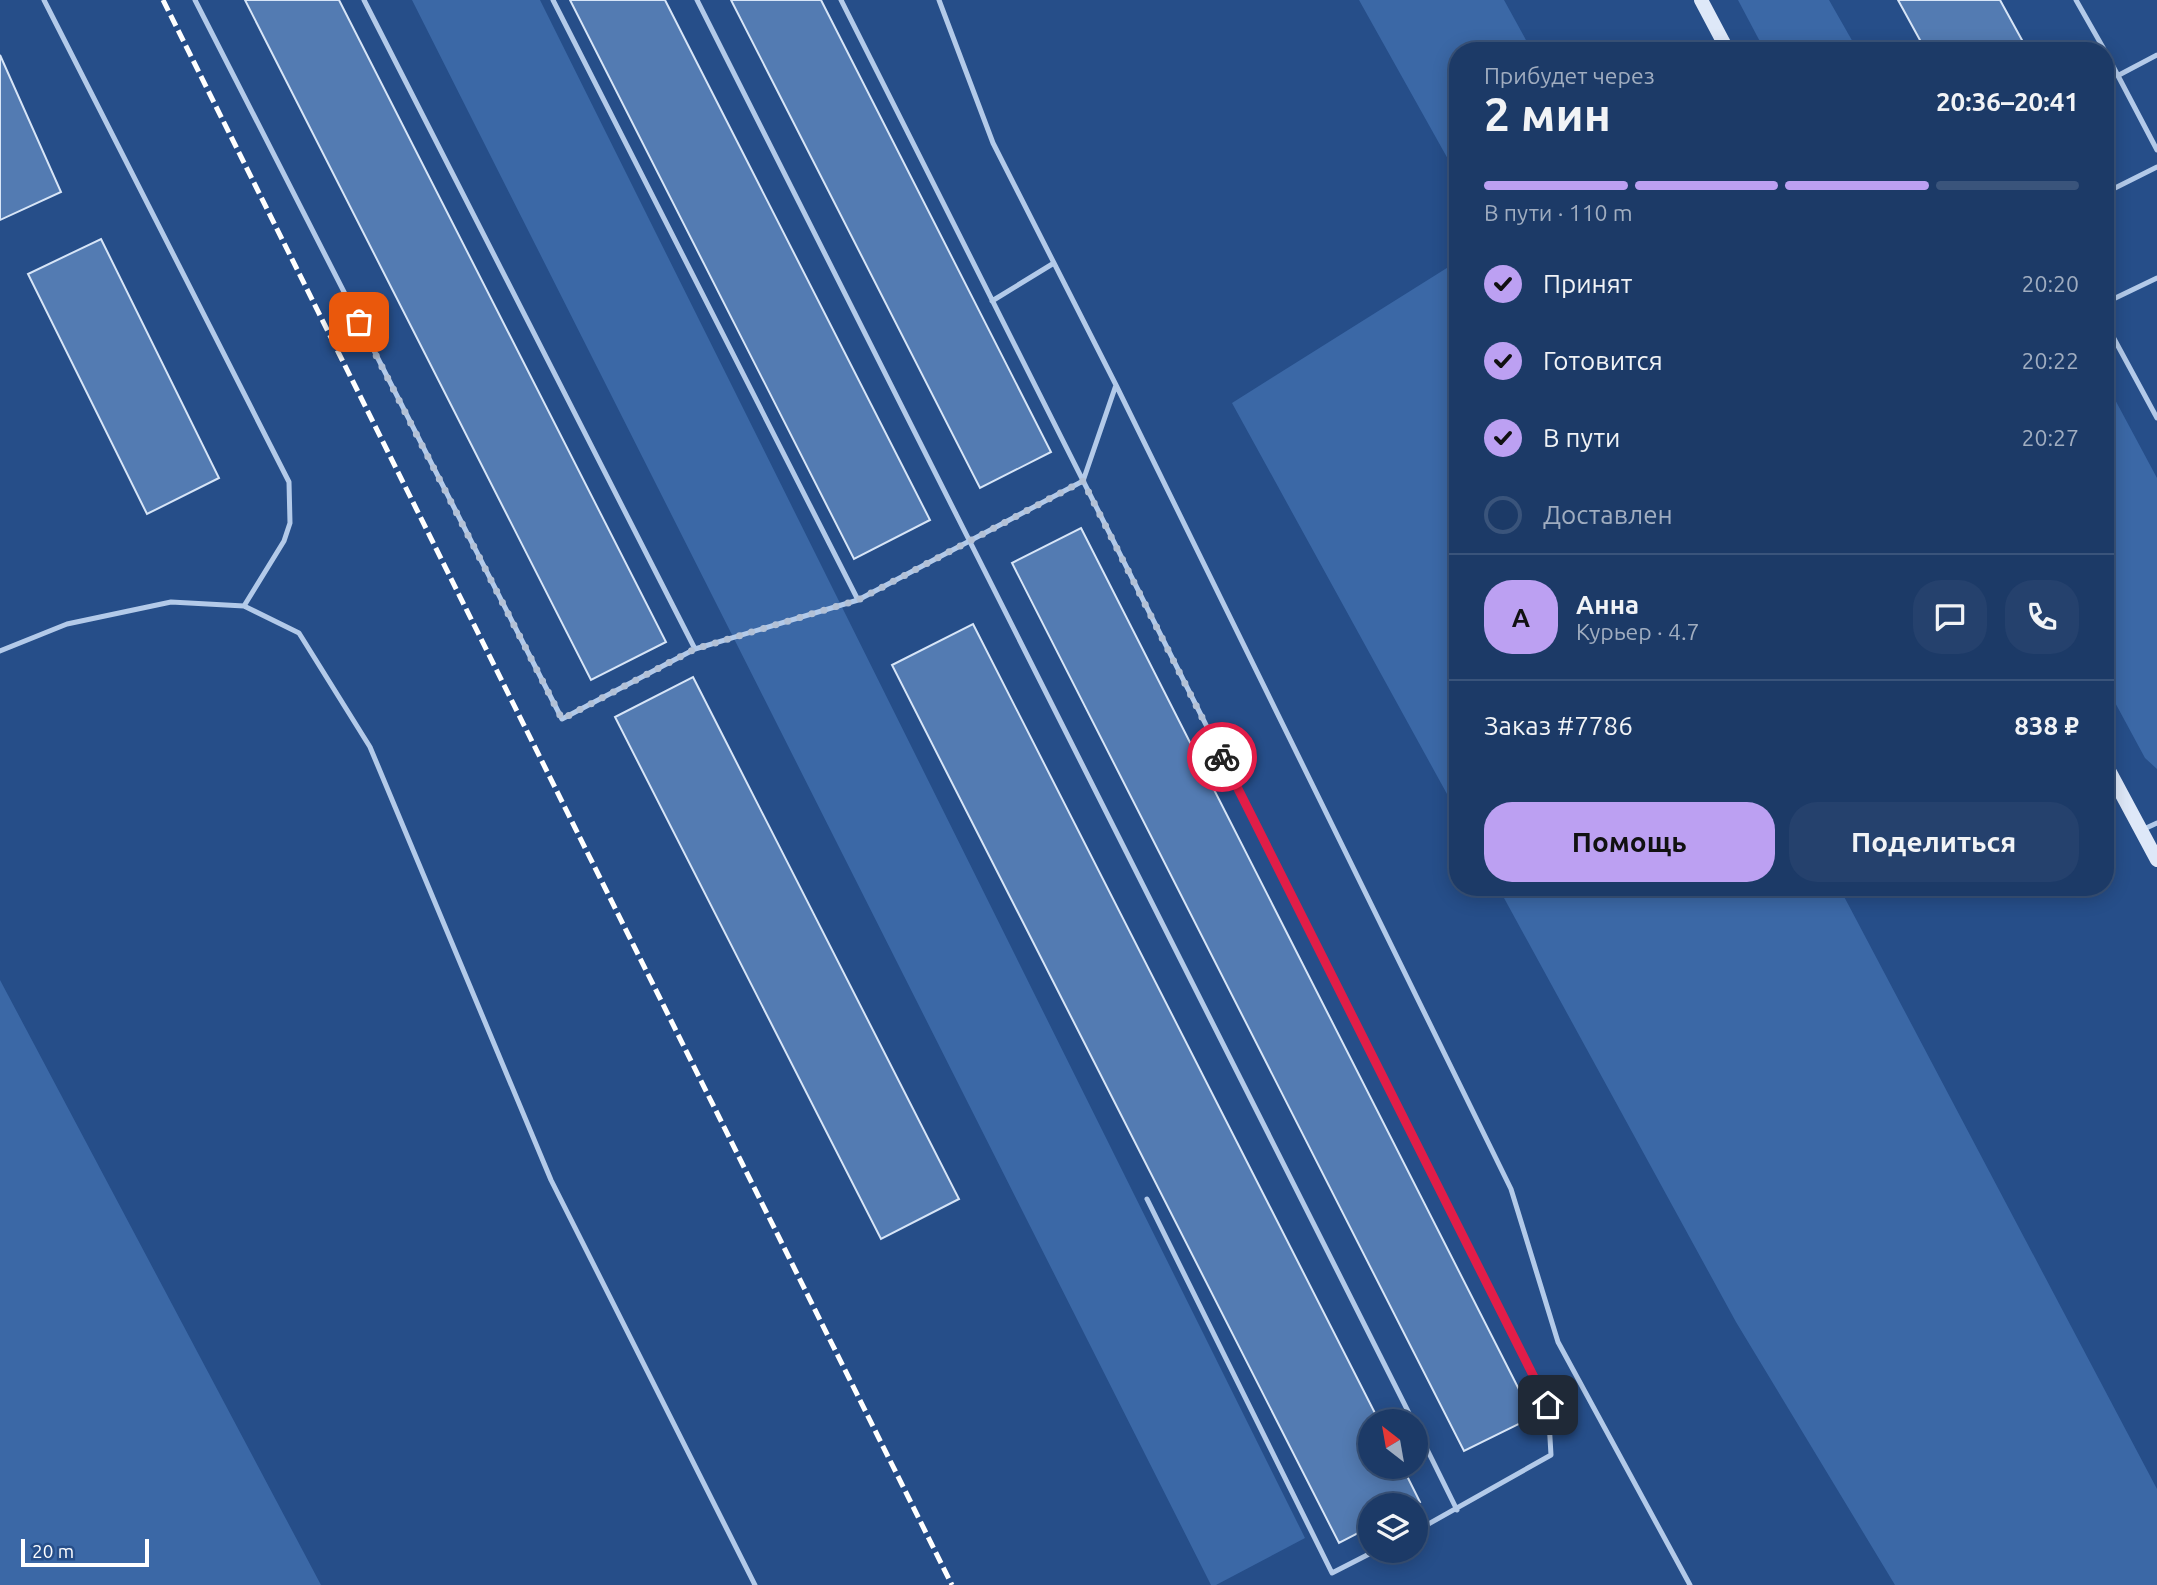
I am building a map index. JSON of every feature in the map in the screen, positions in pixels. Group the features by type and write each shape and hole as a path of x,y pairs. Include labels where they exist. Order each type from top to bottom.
{"street":[{"path":"1701,0 1723,42"},
{"path":"2114,780 2157,860"}],"lane":[{"path":"44,0 289,482 290,523 284,541 244,606"},
{"path":"195,0 562,719 695,649 858,600 1083,481 1116,385"},
{"path":"364,0 695,649"},
{"path":"553,0 858,600"},
{"path":"697,0 1407,1409"},
{"path":"841,0 1548,1405 1551,1455 1428,1525"},
{"path":"939,0 993,143 1116,385 1511,1189 1558,1342 1690,1585"},
{"path":"2076,0 2100,42"},
{"path":"2119,75 2157,55"},
{"path":"2114,66 2157,150"},
{"path":"2114,188 2157,167"},
{"path":"992,301 1054,263"},
{"path":"2114,299 2157,278"},
{"path":"2114,339 2157,418"},
{"path":"0,652 66,624 171,601 244,606 299,633 370,747 551,1180 755,1585"},
{"path":"2141,831 2157,823"},
{"path":"1147,1199 1332,1573 1358,1560"},
{"path":"1428,1451 1457,1510"}],"shaded area":[{"path":"412,0 540,0 1305,1538 1216,1585 1211,1585"},
{"path":"1359,0 1504,0 1527,42 1449,42 1449,161"},
{"path":"1738,0 1829,0 1853,42 1760,42"},
{"path":"1449,267 1449,798 1232,403"},
{"path":"2114,398 2157,478 2157,769 2145,758 2114,701"},
{"path":"1503,896 1844,896 2157,1489 2157,1585 1895,1585 1736,1322"},
{"path":"0,980 321,1585 0,1585"}],"building":[{"path":"245,0 339,0 666,642 591,680"},
{"path":"570,0 665,0 930,520 854,559"},
{"path":"731,0 821,0 1051,452 980,488"},
{"path":"1898,0 2000,0 2023,42 1921,42"},
{"path":"0,55 61,192 0,220"},
{"path":"101,239 219,478 147,514 28,274"},
{"path":"1081,528 1533,1417 1464,1451 1012,563"},
{"path":"973,624 1373,1409 1358,1409 1358,1479 1408,1479 1416,1493 1358,1493 1358,1533 1339,1543 892,665"},
{"path":"693,677 959,1199 881,1239 615,717"}],"railway":[{"path":"163,0 952,1585"}],"way so far":[{"path":"359,322 562,719 695,649 858,600 1083,481 1222,757"}],"route":[{"path":"1222,757 1548,1405"}]}
